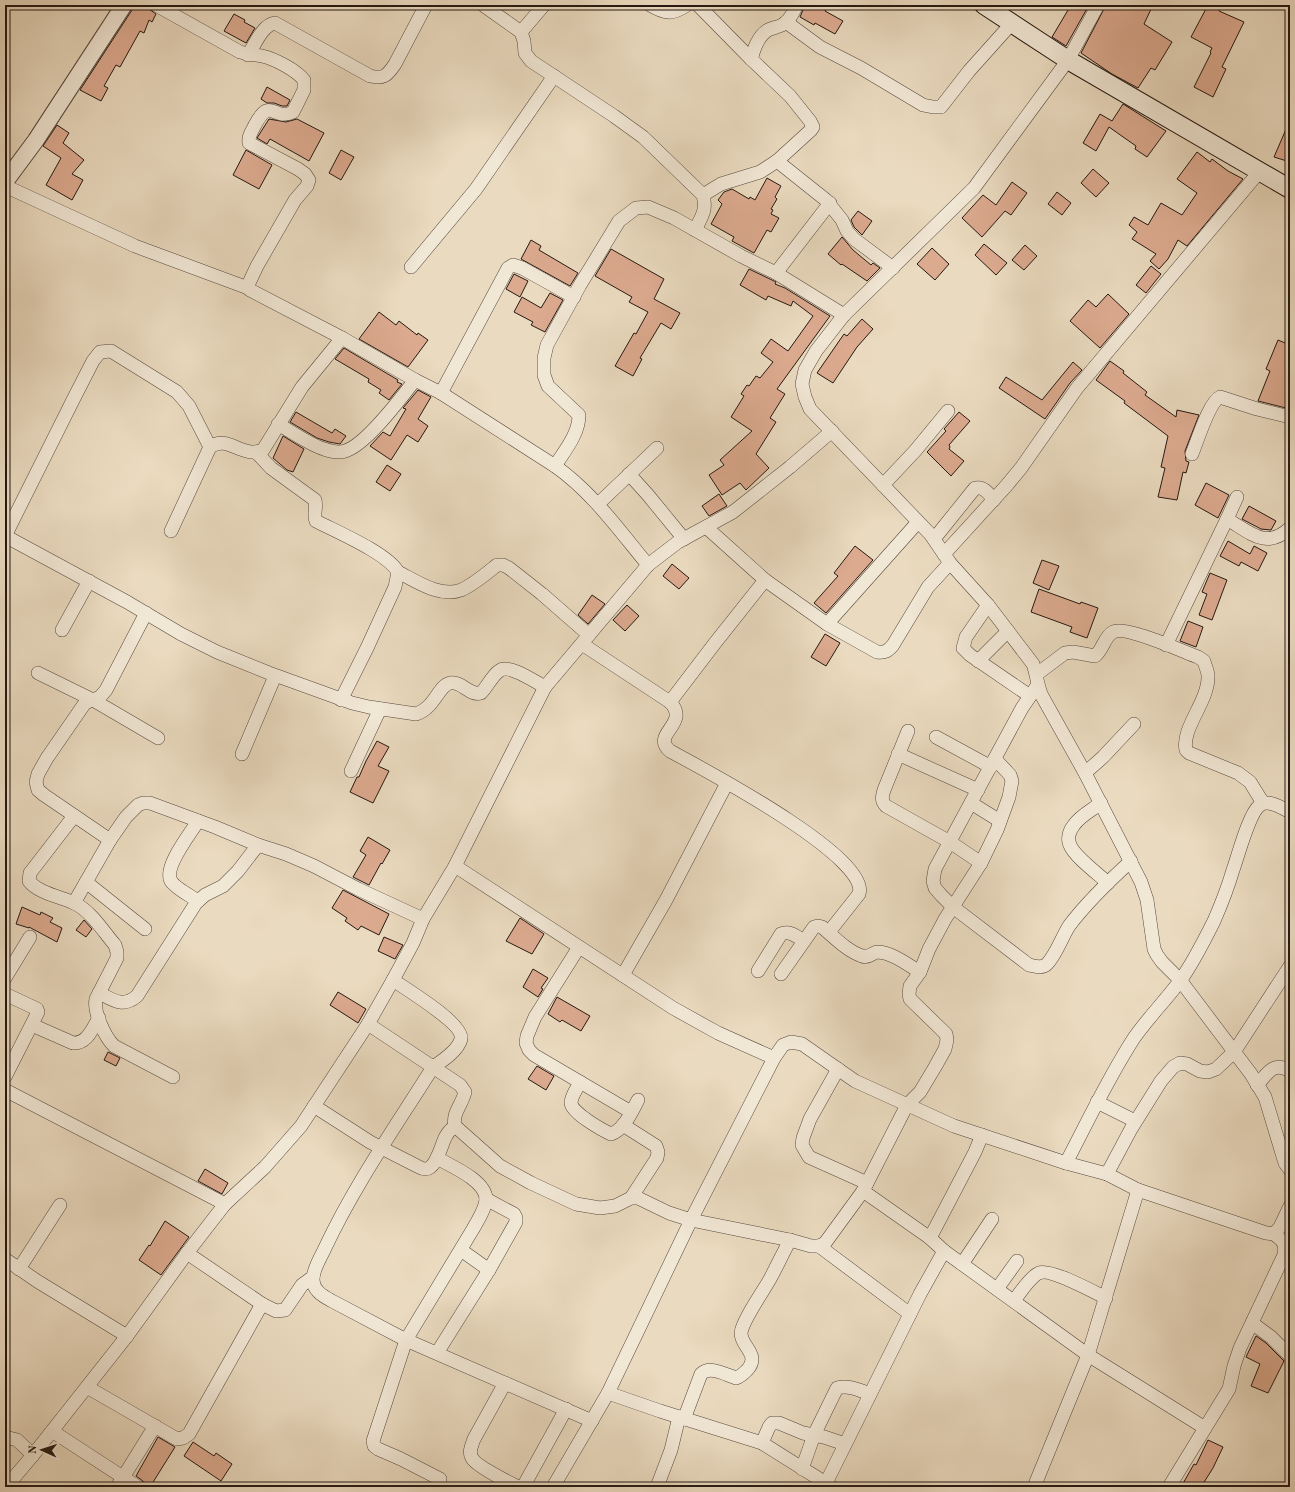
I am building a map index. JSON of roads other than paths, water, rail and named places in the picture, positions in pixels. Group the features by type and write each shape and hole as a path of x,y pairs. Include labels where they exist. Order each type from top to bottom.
{"main road":[{"path":"984,5 1068,60 1290,189"}],"street":[{"path":"5,182 36,140 124,5"},
{"path":"156,5 222,43 248,54 264,57 292,69 304,80 304,90 293,112 284,115 269,110 264,111 248,139 249,143 298,169 305,174 309,180 307,186 295,200 272,240 249,283 248,288"},
{"path":"248,54 265,28 270,24 275,23 370,76 384,77 389,73 395,64 426,5"},
{"path":"483,5 521,32 524,41 525,53 531,61 643,137 703,195 705,204 704,211 695,230"},
{"path":"521,32 544,5"},
{"path":"650,5 668,13 674,12 687,5"},
{"path":"698,5 751,60 790,96 810,120 813,127 777,161 760,172 721,184 703,195"},
{"path":"751,60 761,36 767,30 784,24 790,19 797,5"},
{"path":"1098,5 1068,60 974,188 844,315 816,351 805,370 802,384 810,409 934,540 947,558 988,605 1033,664 1035,685 1101,803 1141,882 1147,900 1154,948 1157,956 1180,980 1234,1052 1265,1097 1285,1163 1290,1170"},
{"path":"786,22 820,47 861,68 923,105 933,107 941,107 969,71 1012,23"},
{"path":"411,267 476,189 554,76"},
{"path":"777,161 830,203 842,220 847,231 893,268"},
{"path":"706,527 765,580 827,624 877,652 888,650 947,558 1021,468 1077,388 1260,171"},
{"path":"5,186 135,246 248,288 441,393 564,472 598,504 648,565"},
{"path":"776,273 830,203"},
{"path":"555,466 576,432 579,423 579,415 548,386 544,374 544,358 547,345 619,221 636,208 648,207 674,218 741,256 776,273 844,315"},
{"path":"441,393 508,268 513,265 522,268 574,297"},
{"path":"171,531 210,447 216,443 222,442 250,452 263,450 302,387 342,338"},
{"path":"210,447 189,406 177,392 111,350 100,352 93,361 5,536 89,581 188,638 217,652 275,676 341,700 408,714 423,712 429,707 443,687 452,683 460,685 473,693 481,693 499,671 505,668 512,669 545,687"},
{"path":"278,424 322,449 344,452 356,446 364,438 394,407 415,380"},
{"path":"1192,454 1210,409 1215,399 1220,397 1257,409 1290,417"},
{"path":"883,485 915,451 948,412"},
{"path":"6,1487 127,1336 187,1253 225,1204 265,1168 301,1126 368,1024 393,980 413,943 423,919 455,866 545,687 648,565 684,539 733,512 832,431"},
{"path":"598,504 657,448"},
{"path":"256,452 271,468 315,500 317,505 314,517 316,521 380,555 394,566 398,572 435,590 450,592 462,590 497,565 503,565 542,594 585,640 675,707 677,713 676,719 665,737 665,747 798,826 817,839 849,870 860,884 859,894 829,932"},
{"path":"629,474 684,539"},
{"path":"934,540 975,488 979,487 984,489 994,500"},
{"path":"1166,645 1227,519 1236,496"},
{"path":"1227,519 1264,539 1271,539 1281,536 1290,528"},
{"path":"827,624 918,522"},
{"path":"341,700 395,587 398,572"},
{"path":"670,702 714,643 765,580"},
{"path":"62,630 89,581"},
{"path":"988,605 966,637 963,648 978,661 1035,685"},
{"path":"110,840 44,795 38,790 36,782 38,774 47,758 78,711 85,703 100,696 106,690 146,613"},
{"path":"1131,861 1083,908 1068,928 1046,966 1040,967 1030,965 953,907 935,888 933,881 935,870 1035,685 1064,653 1073,652 1095,656 1099,653 1112,632 1118,630 1127,631 1198,657 1204,661 1208,672 1205,695 1184,744 1186,750 1189,753 1238,773 1250,782 1263,804"},
{"path":"978,661 1008,631"},
{"path":"38,673 93,700 158,738"},
{"path":"242,754 275,676"},
{"path":"351,771 380,709"},
{"path":"1084,772 1108,752 1134,724"},
{"path":"908,731 884,790 882,798 883,803 950,842 981,863"},
{"path":"454,1126 500,1166 531,1183 576,1204 600,1208 615,1206 631,1198 638,1198 669,1213 691,1220 790,1240 811,1246 819,1246 825,1243 865,1187 907,1105 920,1092 936,1068 945,1049 947,1040 946,1034 910,1000 910,986 920,972 929,949 953,907 981,863 997,830 1009,797 1012,781 1010,775 993,763 936,737"},
{"path":"898,754 978,790"},
{"path":"623,975 666,900 727,783"},
{"path":"971,802 1000,821"},
{"path":"74,903 110,840 134,808 143,803 150,803 258,845 286,854 423,919"},
{"path":"1101,803 1074,824 1068,838 1070,846 1078,856 1108,883"},
{"path":"1066,1163 1121,1058 1136,1036 1180,980 1203,942 1215,919 1233,872 1248,826 1256,809 1263,804 1276,805 1290,812"},
{"path":"74,816 30,873 28,878 31,884 74,903 86,911 115,945 117,958 94,1006 108,1040 114,1046 173,1077"},
{"path":"198,821 172,862 170,876 170,880 174,885 198,901"},
{"path":"99,993 117,1002 131,1002 137,996 198,901 205,895 224,886 238,871 258,845"},
{"path":"455,866 673,1008 718,1033 774,1058"},
{"path":"86,882 145,929"},
{"path":"781,974 814,927 818,926 822,927 864,958 875,952 880,952 892,956 920,972"},
{"path":"758,971 781,934 785,932 790,933 804,941"},
{"path":"5,978 30,938"},
{"path":"579,947 535,1017 527,1036 526,1043 529,1050 534,1055 631,1112"},
{"path":"1107,1174 1136,1121 1161,1081 1173,1067 1180,1063 1186,1064 1200,1071 1208,1072 1216,1069 1234,1052 1288,972"},
{"path":"187,1253 262,1304 276,1311 285,1310 302,1285 313,1277 336,1226 380,1147 433,1067 442,1062 456,1048 461,1039 460,1031 450,1020 393,980"},
{"path":"5,994 37,1009 38,1012 38,1016 5,1077"},
{"path":"32,1026 78,1044 88,1035 99,1018"},
{"path":"314,1106 380,1147 419,1167 425,1169 430,1168 437,1158 445,1138 454,1126 454,1114 465,1092 460,1085 368,1024"},
{"path":"552,1487 608,1393 691,1220 774,1058 783,1045 791,1042 802,1044 855,1081 954,1126 1066,1163 1107,1174 1138,1190 1266,1233 1274,1234 1283,1241 1285,1247 1284,1255 1240,1348 1234,1366 1229,1390 1204,1428 1169,1487"},
{"path":"1257,1085 1271,1068 1285,1068 1290,1071"},
{"path":"838,1069 810,1119 803,1138 802,1145 809,1157 865,1187 930,1238 944,1251 1014,1302 1088,1354 1204,1428"},
{"path":"580,1082 572,1098 573,1109 611,1134 615,1133 623,1125 638,1100"},
{"path":"5,1090 225,1204"},
{"path":"1097,1102 1136,1121"},
{"path":"623,1125 656,1146 658,1152 657,1158 631,1198"},
{"path":"930,1238 975,1152 982,1135"},
{"path":"437,1158 473,1179 483,1189 486,1199 483,1210 461,1250 406,1340 374,1433 373,1441 374,1446 378,1449 440,1479"},
{"path":"1034,1487 1088,1354 1138,1190"},
{"path":"437,1353 489,1270 516,1222 514,1214 486,1199"},
{"path":"19,1269 60,1205"},
{"path":"1274,1234 1280,1227 1290,1206"},
{"path":"962,1264 992,1219"},
{"path":"658,1487 682,1418 704,1370 709,1369 736,1378 742,1376 752,1364 752,1358 741,1333 744,1323 790,1240"},
{"path":"819,1246 910,1314"},
{"path":"461,1250 489,1270"},
{"path":"608,1393 762,1444 828,1486 845,1444 910,1314 944,1251"},
{"path":"5,1259 127,1336"},
{"path":"997,1289 1017,1261"},
{"path":"1014,1302 1034,1276 1038,1273 1044,1272 1058,1275 1106,1298"},
{"path":"313,1277 315,1288 321,1295 406,1340 592,1421"},
{"path":"87,1387 177,1439 183,1438 189,1434 262,1304"},
{"path":"1252,1323 1271,1337 1290,1356"},
{"path":"505,1383 470,1449 473,1460 518,1487"},
{"path":"802,1469 814,1435 838,1388 852,1388 870,1394"},
{"path":"523,1487 566,1409"},
{"path":"762,1444 772,1423 779,1423 803,1433 845,1444"},
{"path":"120,1482 154,1426"},
{"path":"52,1431 120,1482 138,1487"},
{"path":"5,1437 17,1440 33,1455"}]}
